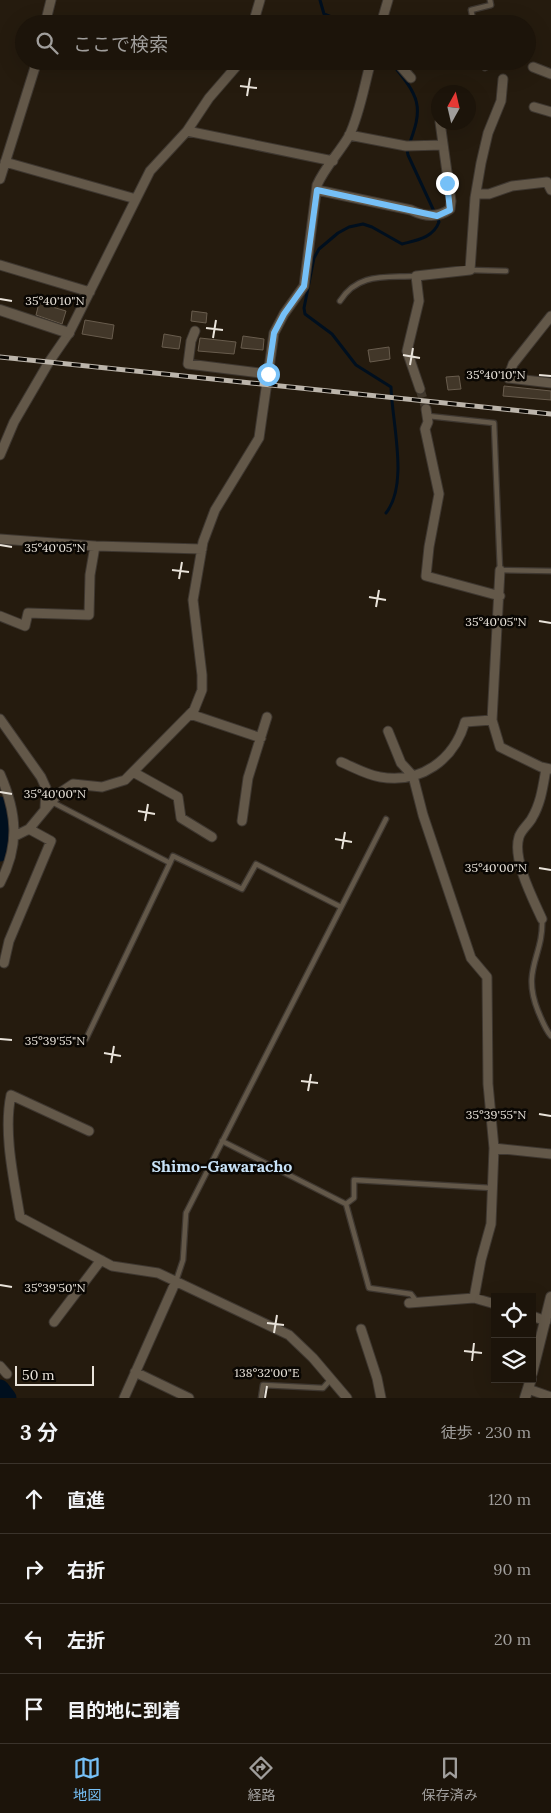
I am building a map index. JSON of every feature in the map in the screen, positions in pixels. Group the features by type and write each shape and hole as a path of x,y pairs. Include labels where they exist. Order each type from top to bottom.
{"street":[{"path":"48,15 51,0"},
{"path":"256,15 260,0"},
{"path":"384,15 388,0"},
{"path":"536,68 551,74"},
{"path":"0,179 35,70"},
{"path":"0,455 3,442 45,367 69,333 150,171 187,131 209,98 233,70"},
{"path":"15,836 29,829 48,805 73,784 102,787 112,786 125,780 194,710 202,690 193,600 202,549 215,510 259,438 274,333 284,314 304,286 317,190 323,172 333,161 355,123 369,70"},
{"path":"404,70 411,78"},
{"path":"420,389 407,351 419,301 416,276 470,270 476,194 488,133 501,102 503,79"},
{"path":"534,106 551,112"},
{"path":"317,190 411,210 419,214 437,216 444,213 450,210 451,201 441,130"},
{"path":"187,131 333,161"},
{"path":"349,135 406,146 443,145"},
{"path":"5,162 136,199"},
{"path":"476,194 489,194 512,186 547,182 551,190"},
{"path":"0,265 90,292"},
{"path":"0,310 69,333"},
{"path":"551,316 513,364 508,378 551,384"},
{"path":"195,331 190,341 188,364 268,374"},
{"path":"427,413 425,428 439,494 428,547 426,576 500,596"},
{"path":"0,539 95,546 202,549"},
{"path":"0,616 26,626 28,613 89,615 90,575 95,546"},
{"path":"500,570 492,720 500,748 548,769 540,803 533,818 519,837 518,854 523,874 542,919"},
{"path":"190,714 261,738"},
{"path":"242,821 248,778 267,717"},
{"path":"0,719 42,777 46,788 48,805"},
{"path":"341,762 378,777 396,779 413,776 439,764 460,739 465,722 492,720"},
{"path":"388,731 401,763 413,776 423,815 471,958 487,977 488,1084 494,1148 491,1224 481,1260 474,1298"},
{"path":"133,772 178,797 181,818 212,837"},
{"path":"0,774 8,792 15,836 9,866 0,883"},
{"path":"4,963 9,941 51,841 29,829"},
{"path":"89,1131 12,1095 8,1112 14,1185 20,1217 112,1266 158,1273 289,1335 347,1398"},
{"path":"494,1148 551,1154"},
{"path":"54,1322 100,1260"},
{"path":"124,1398 176,1281"},
{"path":"536,1358 551,1297"},
{"path":"413,1302 474,1298 491,1303"},
{"path":"536,1317 546,1321"},
{"path":"361,1329 377,1378 381,1398"},
{"path":"0,1366 7,1374"},
{"path":"135,1372 189,1398"},
{"path":"528,1389 551,1397"}],"lane":[{"path":"472,15 471,10 491,4 490,0"},
{"path":"470,270 506,271"},
{"path":"340,301 347,289 364,279 416,276"},
{"path":"427,413 494,423 500,570 551,571"},
{"path":"48,805 170,863"},
{"path":"176,1281 183,1260 186,1213 386,819"},
{"path":"86,1039 173,856 242,889 256,864 342,907"},
{"path":"542,919 542,930 530,980 536,1005 546,1031 551,1036"},
{"path":"222,1141 346,1204 369,1288 411,1294 413,1302"},
{"path":"346,1204 354,1198 354,1180 492,1188"},
{"path":"261,1398 263,1385 323,1388 331,1379"}],"building":[{"path":"39,303 66,311 62,324 36,315"},
{"path":"192,311 207,313 206,323 191,321"},
{"path":"85,320 114,325 112,339 82,334"},
{"path":"164,334 181,337 179,349 162,347"},
{"path":"243,336 264,339 263,350 241,348"},
{"path":"200,338 236,342 234,354 198,351"},
{"path":"389,347 390,359 370,362 368,350"},
{"path":"459,376 461,389 448,390 446,377"},
{"path":"504,386 551,391 551,400 503,396"}],"waterway":[{"path":"320,0 324,14 326,15"},
{"path":"386,513 393,501 397,486 398,470 391,387 356,365 332,334 305,314 304,308 314,258 319,249 338,233 349,227 363,224 402,244 419,240 429,235 439,222 408,155 407,150 416,122 416,102 408,84 397,70"},
{"path":"0,806 4,839 0,852"},
{"path":"0,1389 7,1398"}],"tunnel":[{"path":"420,389 426,409"}],"railway":[{"path":"0,357 551,414"}],"district":[{"name":"Shimo-Gawaracho","path":"222,1166"}],"route":[{"path":"268,374 274,333 284,314 304,286 317,190 411,210 419,214 437,216 450,210 451,201 447,183"}]}
